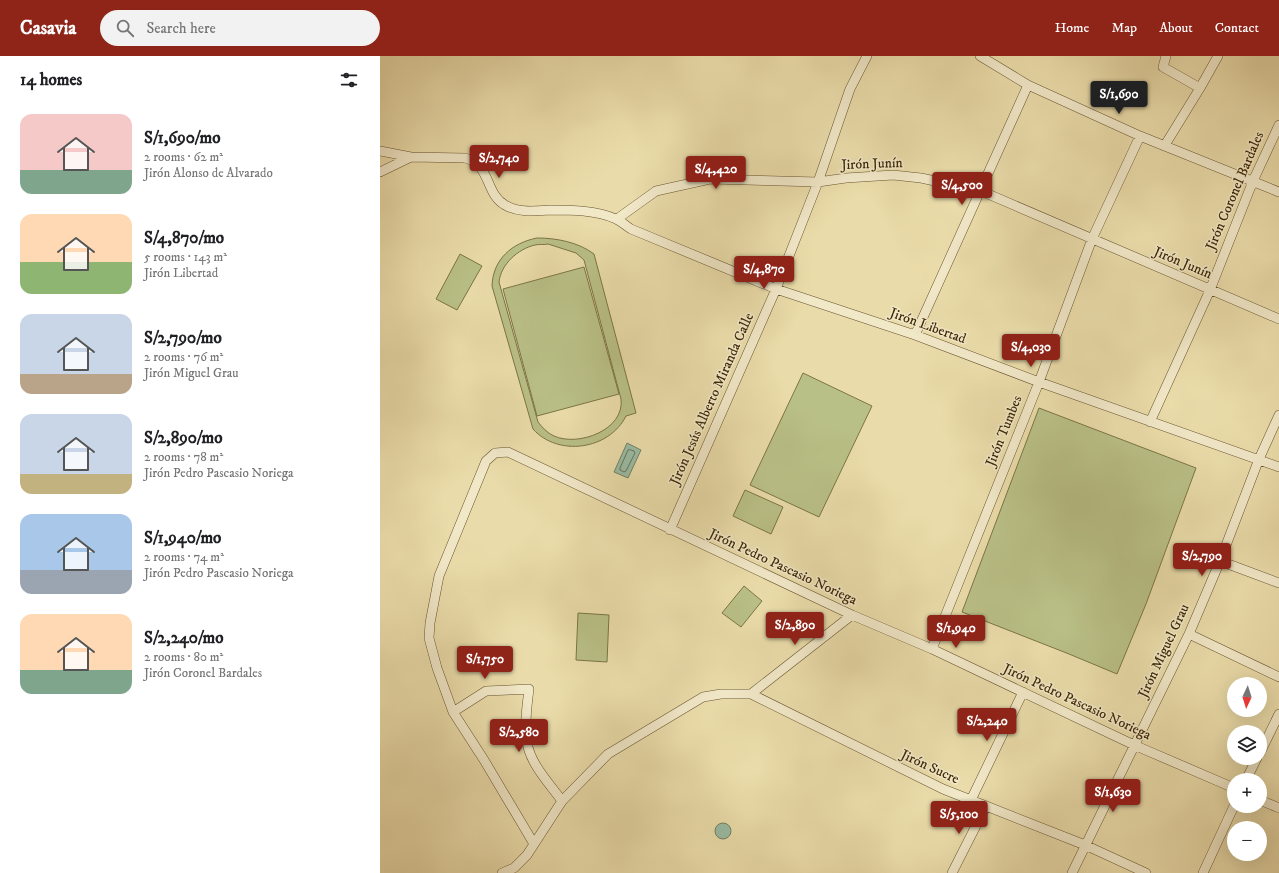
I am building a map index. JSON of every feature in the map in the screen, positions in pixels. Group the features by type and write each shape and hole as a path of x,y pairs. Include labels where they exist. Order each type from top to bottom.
{"street":[{"name":"Jirón Jesús Alberto Miranda Calle","path":"670,530 776,289 818,182 850,89 867,56"},
{"path":"980,56 1028,85 1140,136 1279,192"},
{"path":"1166,56 1163,67 1200,88"},
{"path":"1164,145 1200,88 1218,56"},
{"path":"915,335 1028,85"},
{"name":"Jirón Coronel Bardales","path":"1150,422 1210,290 1253,181 1279,125"},
{"name":"Jirón Tumbes","path":"932,649 1039,382 1092,239 1140,136"},
{"path":"380,151 411,157"},
{"path":"380,172 411,157"},
{"name":"Jirón Libertad","path":"411,157 465,158 473,160 479,165 493,192 504,205 526,211 563,210 600,213 617,219 631,229 776,289 915,335 1039,382 1279,467"},
{"name":"Jirón Junín","path":"617,219 656,191 710,179 818,182 846,178 893,176 921,178 981,190 1279,319"},
{"name":"Jirón Miguel Grau","path":"1072,873 1189,634 1220,561 1259,459 1279,415"},
{"name":"Jirón Pedro Pascasio Noriega","path":"534,844 484,760 453,712 437,668 429,638 430,623 439,576 486,460 495,453 508,452 852,615 932,649 1134,745 1227,785"},
{"path":"1220,561 1279,583"},
{"path":"502,873 514,868 527,855 562,801 608,754 703,697 721,694 751,694 852,615"},
{"path":"1189,634 1279,677"},
{"path":"453,712 486,691 528,689 526,717 527,743 534,761 562,801"},
{"path":"971,800 1023,692"},
{"name":"Jirón Sucre","path":"751,694 943,789 1085,846 1146,873"},
{"path":"1267,738 1279,714"},
{"path":"1267,803 1279,808"},
{"path":"952,873 986,806"},
{"path":"1203,873 1231,813"}],"shaded area":[{"path":"537,238 559,240 581,246 594,254 636,413 626,416 618,427 608,436 596,442 582,446 556,444 543,438 533,429 492,286 493,276 500,260 512,248 528,240","holes":["548,244 576,253 584,260 621,399 620,410 616,419 608,427 587,437 564,439 549,433 538,422 499,282 500,275 511,258 529,247"]},
{"path":"460,254 482,266 457,310 436,299"},
{"path":"584,267 619,394 537,416 503,289"},
{"path":"803,373 872,406 819,517 750,485"},
{"path":"1039,408 1196,468 1146,604 1117,674 962,612"},
{"path":"745,490 783,507 771,534 733,516"},
{"path":"744,586 762,601 741,627 722,613"},
{"path":"578,613 609,615 607,662 576,660"}],"water":[{"path":"627,443 641,450 628,478 614,472"},
{"path":"720,823 726,823 731,828 729,837 726,839 720,839 715,834 715,828"}]}
